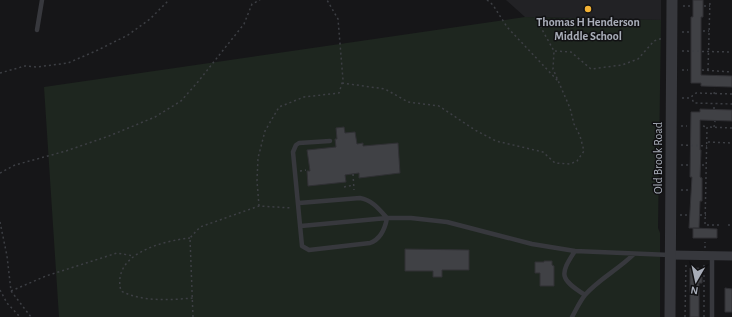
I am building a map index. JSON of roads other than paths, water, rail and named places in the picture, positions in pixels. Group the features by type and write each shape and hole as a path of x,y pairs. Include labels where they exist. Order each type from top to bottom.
{"street":[{"name":"Old Brook Road","path":"670,317 670,255 677,33 672,0"},
{"path":"670,255 732,256"}],"lane":[{"path":"37,30 42,0"},
{"path":"299,205 364,198 374,204 387,218 386,227 374,242 370,243 309,250 302,246 293,152 294,148 300,143 330,140"},
{"path":"301,226 387,218 418,218 447,222 532,244 575,251 670,255"},
{"path":"575,251 566,266 564,275 571,286 585,295"},
{"path":"572,317 585,295 634,254"},
{"path":"712,256 712,317"}],"place":[{"name":"Thomas H Henderson Middle School","path":"588,9"}]}
